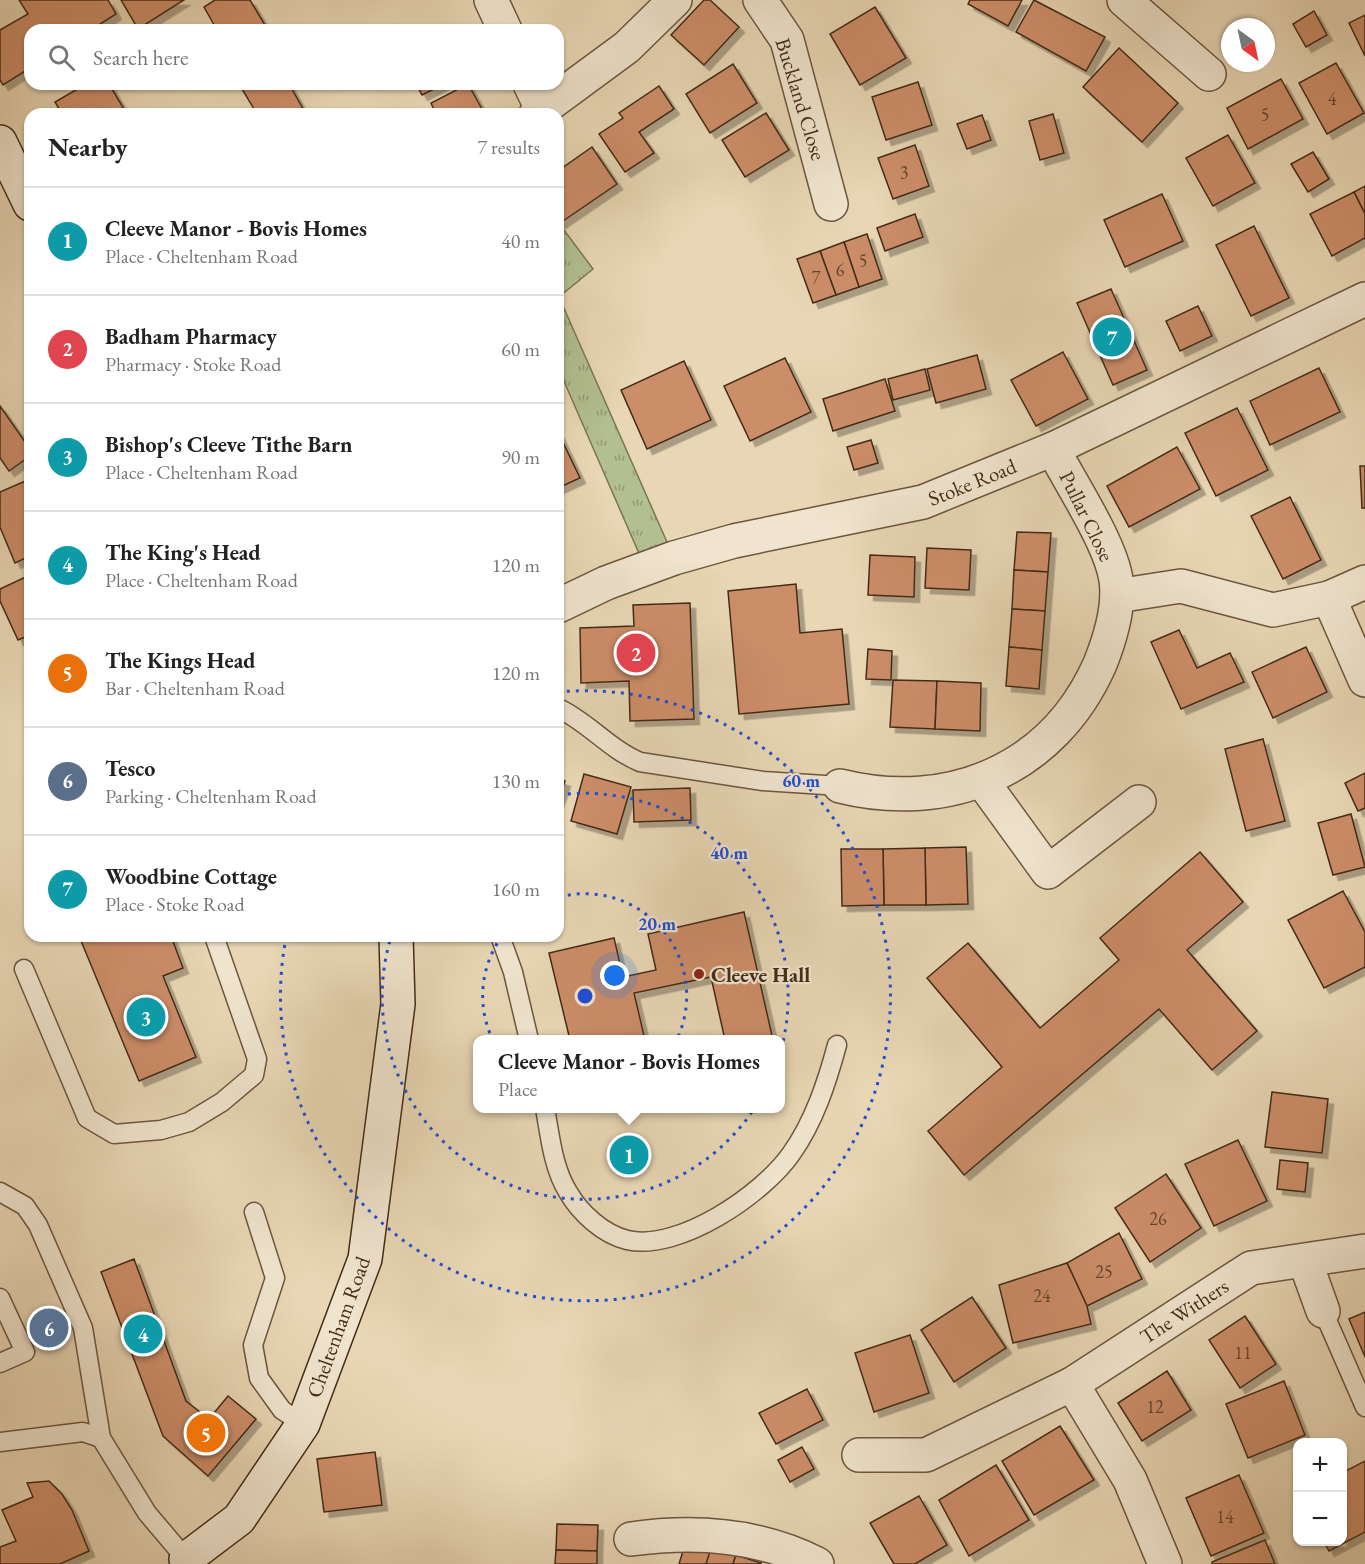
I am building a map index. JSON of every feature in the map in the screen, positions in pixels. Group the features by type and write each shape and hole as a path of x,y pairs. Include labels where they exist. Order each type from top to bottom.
{"street":[{"path":"491,0 502,24"},
{"path":"564,85 627,48 675,0"},
{"name":"Buckland Close","path":"760,0 787,40 831,204"},
{"path":"1124,0 1209,74"},
{"path":"536,102 556,90"},
{"path":"0,142 24,192"},
{"name":"Stoke Road","path":"564,603 606,583 674,558 734,541 923,502 1053,449 1365,299"},
{"name":"Pullar Close","path":"840,786 897,796 926,795 982,781 1009,768 1035,750 1058,730 1076,707 1104,655 1117,596 1116,581 1106,548 1053,449"},
{"path":"1117,596 1181,586 1274,610 1329,598 1365,582"},
{"path":"1329,598 1365,680"},
{"path":"982,781 1048,872 1139,802"},
{"name":"Cheltenham Road","path":"185,1562 239,1519 303,1424 365,1259 398,1004 396,942"},
{"name":"The Withers","path":"859,1455 926,1455 1072,1384 1251,1268 1365,1251"},
{"path":"1305,1261 1323,1311"},
{"path":"1072,1384 1130,1480 1165,1564"},
{"path":"631,1539 666,1534 738,1538 772,1546 817,1564"}],"lane":[{"path":"564,712 587,726 622,754 640,762 763,780 840,786"},
{"path":"24,969 87,1118 114,1134 161,1130 189,1122 222,1102 254,1075 257,1059 216,942"},
{"path":"502,942 509,958 528,1035"},
{"path":"546,1113 562,1182 578,1206 610,1233 628,1240 652,1240 678,1234 725,1213 763,1186 778,1171 792,1153 812,1117 837,1045"},
{"path":"0,1192 24,1206 38,1225 83,1328 101,1438 147,1513 185,1562"},
{"path":"254,1212 275,1278 253,1345 260,1378 282,1410 303,1424"},
{"path":"0,1298 24,1352 0,1363"},
{"path":"1323,1311 1365,1407"},
{"path":"0,1442 83,1432 101,1438"}],"green space":[{"path":"564,230 593,269 564,293"},
{"path":"564,308 674,558 645,567 564,381"}],"building":[{"path":"19,0 108,0 116,14 100,24 24,24 24,72 3,85 0,80 0,30 28,14"},
{"path":"121,0 184,0 146,24 135,24"},
{"path":"215,0 250,0 264,24 214,24 204,7"},
{"path":"704,0 710,0 739,27 704,65 671,35"},
{"path":"970,0 1022,0 1008,26 968,4"},
{"path":"1034,0 1105,37 1086,71 1016,32"},
{"path":"875,7 906,58 860,85 830,34"},
{"path":"1314,11 1327,35 1306,47 1293,24"},
{"path":"1365,15 1365,56 1349,23"},
{"path":"1119,48 1178,103 1142,142 1083,87"},
{"path":"1336,63 1364,113 1327,134 1299,83"},
{"path":"733,64 757,103 710,133 686,94"},
{"path":"1281,79 1303,119 1248,149 1227,108"},
{"path":"918,82 932,125 886,140 872,97"},
{"path":"659,86 674,109 639,132 654,153 625,172 599,134 623,118 619,113"},
{"path":"76,90 113,90 123,108 58,108 55,102"},
{"path":"243,90 292,90 303,108 253,108"},
{"path":"419,90 432,90 422,95"},
{"path":"456,90 471,90 481,108 433,108 431,103"},
{"path":"766,113 789,150 745,177 722,140"},
{"path":"1053,114 1064,153 1040,160 1029,121"},
{"path":"982,115 991,140 967,149 957,124"},
{"path":"1228,135 1255,183 1213,206 1186,158"},
{"path":"915,145 929,186 893,199 878,158"},
{"path":"592,147 617,184 564,220 564,167"},
{"path":"1313,152 1329,179 1308,192 1291,164"},
{"path":"1365,186 1365,214 1354,192"},
{"path":"1354,192 1365,214 1365,238 1332,256 1310,214"},
{"path":"1162,194 1183,241 1125,267 1104,220"},
{"path":"915,214 923,237 885,251 877,228"},
{"path":"1254,226 1289,298 1251,316 1216,245"},
{"path":"867,234 882,279 859,287 844,242"},
{"path":"844,242 859,287 836,295 820,251"},
{"path":"820,251 836,295 813,303 797,259"},
{"path":"1111,289 1147,370 1113,385 1077,303"},
{"path":"1198,306 1212,336 1180,351 1166,321"},
{"path":"1063,352 1088,399 1036,426 1011,380"},
{"path":"977,355 986,389 936,403 927,369"},
{"path":"785,358 811,412 750,441 724,386"},
{"path":"684,361 711,420 647,449 621,390"},
{"path":"1319,368 1340,412 1270,445 1250,401"},
{"path":"925,369 930,390 893,400 888,379"},
{"path":"885,379 895,411 833,431 823,399"},
{"path":"0,406 24,440 24,460 9,471 0,458"},
{"path":"1237,408 1268,470 1216,496 1185,433"},
{"path":"871,440 878,463 854,470 847,447"},
{"path":"564,445 580,478 564,485"},
{"path":"1177,447 1200,489 1129,527 1107,486"},
{"path":"1360,466 1365,466 1365,508 1362,508"},
{"path":"24,482 24,559 15,563 0,527 0,492"},
{"path":"1290,497 1321,560 1283,579 1251,516"},
{"path":"1017,532 1051,533 1048,572 1014,570"},
{"path":"927,548 971,550 969,590 925,588"},
{"path":"870,555 915,557 914,597 868,595"},
{"path":"1014,570 1048,572 1045,611 1012,609"},
{"path":"24,578 24,638 18,640 0,601 0,589"},
{"path":"796,584 800,633 842,629 849,704 739,714 728,591"},
{"path":"690,603 694,719 630,721 629,681 581,683 580,628 634,626 633,605"},
{"path":"1012,609 1045,611 1042,650 1009,647"},
{"path":"1179,630 1197,668 1230,653 1244,682 1181,709 1151,642"},
{"path":"1009,647 1042,650 1039,689 1006,686"},
{"path":"1306,647 1327,692 1273,718 1252,672"},
{"path":"868,649 892,651 891,680 866,679"},
{"path":"893,680 937,681 935,729 890,727"},
{"path":"937,681 981,683 980,731 935,729"},
{"path":"1263,739 1285,821 1246,831 1225,749"},
{"path":"1365,773 1365,808 1358,811 1345,783"},
{"path":"584,774 631,787 617,834 571,821"},
{"path":"690,788 691,820 634,822 633,790"},
{"path":"1351,814 1365,867 1333,875 1318,823"},
{"path":"966,847 968,904 926,905 925,848"},
{"path":"925,848 926,905 884,905 883,849"},
{"path":"841,849 883,849 884,905 842,906"},
{"path":"1200,852 1243,902 1187,950 1257,1031 1212,1070 1159,1009 964,1175 928,1131 1002,1067 927,978 968,943 1040,1028 1119,960 1100,938"},
{"path":"1343,891 1365,932 1365,967 1324,988 1288,920"},
{"name":"Cleeve Hall","path":"744,912 772,1035 724,1035 711,977 634,993 644,1035 569,1035 549,953 614,938 623,977 656,970 648,934"},
{"path":"81,942 173,942 183,968 163,976 196,1057 139,1081"},
{"path":"1272,1092 1328,1099 1322,1153 1265,1147"},
{"path":"1238,1140 1267,1201 1214,1226 1185,1164"},
{"path":"1280,1160 1308,1163 1305,1192 1277,1189"},
{"path":"1166,1174 1201,1228 1150,1262 1115,1208"},
{"path":"1119,1233 1142,1279 1087,1306 1067,1263"},
{"path":"134,1259 186,1401 209,1419 228,1396 256,1419 208,1476 163,1436 101,1272"},
{"path":"1067,1263 1087,1306 1091,1324 1013,1343 999,1285"},
{"path":"972,1297 1006,1348 954,1382 921,1330"},
{"path":"1365,1312 1365,1357 1349,1319"},
{"path":"1245,1316 1276,1364 1240,1388 1209,1340"},
{"path":"910,1335 929,1393 874,1412 855,1353"},
{"path":"1167,1371 1191,1410 1142,1441 1118,1403"},
{"path":"1284,1381 1305,1435 1248,1458 1226,1404"},
{"path":"807,1389 823,1420 776,1444 759,1413"},
{"path":"1060,1426 1094,1480 1034,1515 1002,1461"},
{"path":"802,1447 814,1469 790,1482 778,1460"},
{"path":"375,1452 382,1505 324,1512 317,1459"},
{"path":"1365,1461 1365,1532 1347,1542 1347,1492 1347,1470"},
{"path":"996,1465 1029,1520 969,1556 939,1500"},
{"path":"1239,1475 1264,1533 1211,1556 1186,1498"},
{"path":"49,1481 62,1494 72,1510 89,1551 60,1564 0,1564 0,1547 16,1541 2,1510 33,1497 27,1483"},
{"path":"919,1496 947,1545 915,1564 894,1564 870,1523"},
{"path":"557,1524 598,1525 597,1551 556,1550"},
{"path":"1265,1540 1275,1564 1212,1564 1212,1562"},
{"path":"686,1541 761,1563 679,1564"},
{"path":"1326,1546 1338,1546 1329,1551"},
{"path":"711,1548 736,1555 733,1564 706,1564"},
{"path":"556,1550 597,1551 597,1564 555,1564"},
{"path":"736,1555 761,1563 733,1564"}],"place":[{"name":"Woodbine Cottage","path":"1112,337"},
{"name":"Badham Pharmacy","path":"636,653"},
{"name":"Cleeve Hall","path":"699,974"},
{"name":"Bishop's Cleeve Tithe Barn","path":"146,1017"},
{"name":"Cleeve Manor - Bovis Homes","path":"629,1155"},
{"name":"Tesco","path":"49,1328"},
{"name":"The King's Head","path":"143,1334"},
{"name":"The Kings Head","path":"206,1433"}]}
